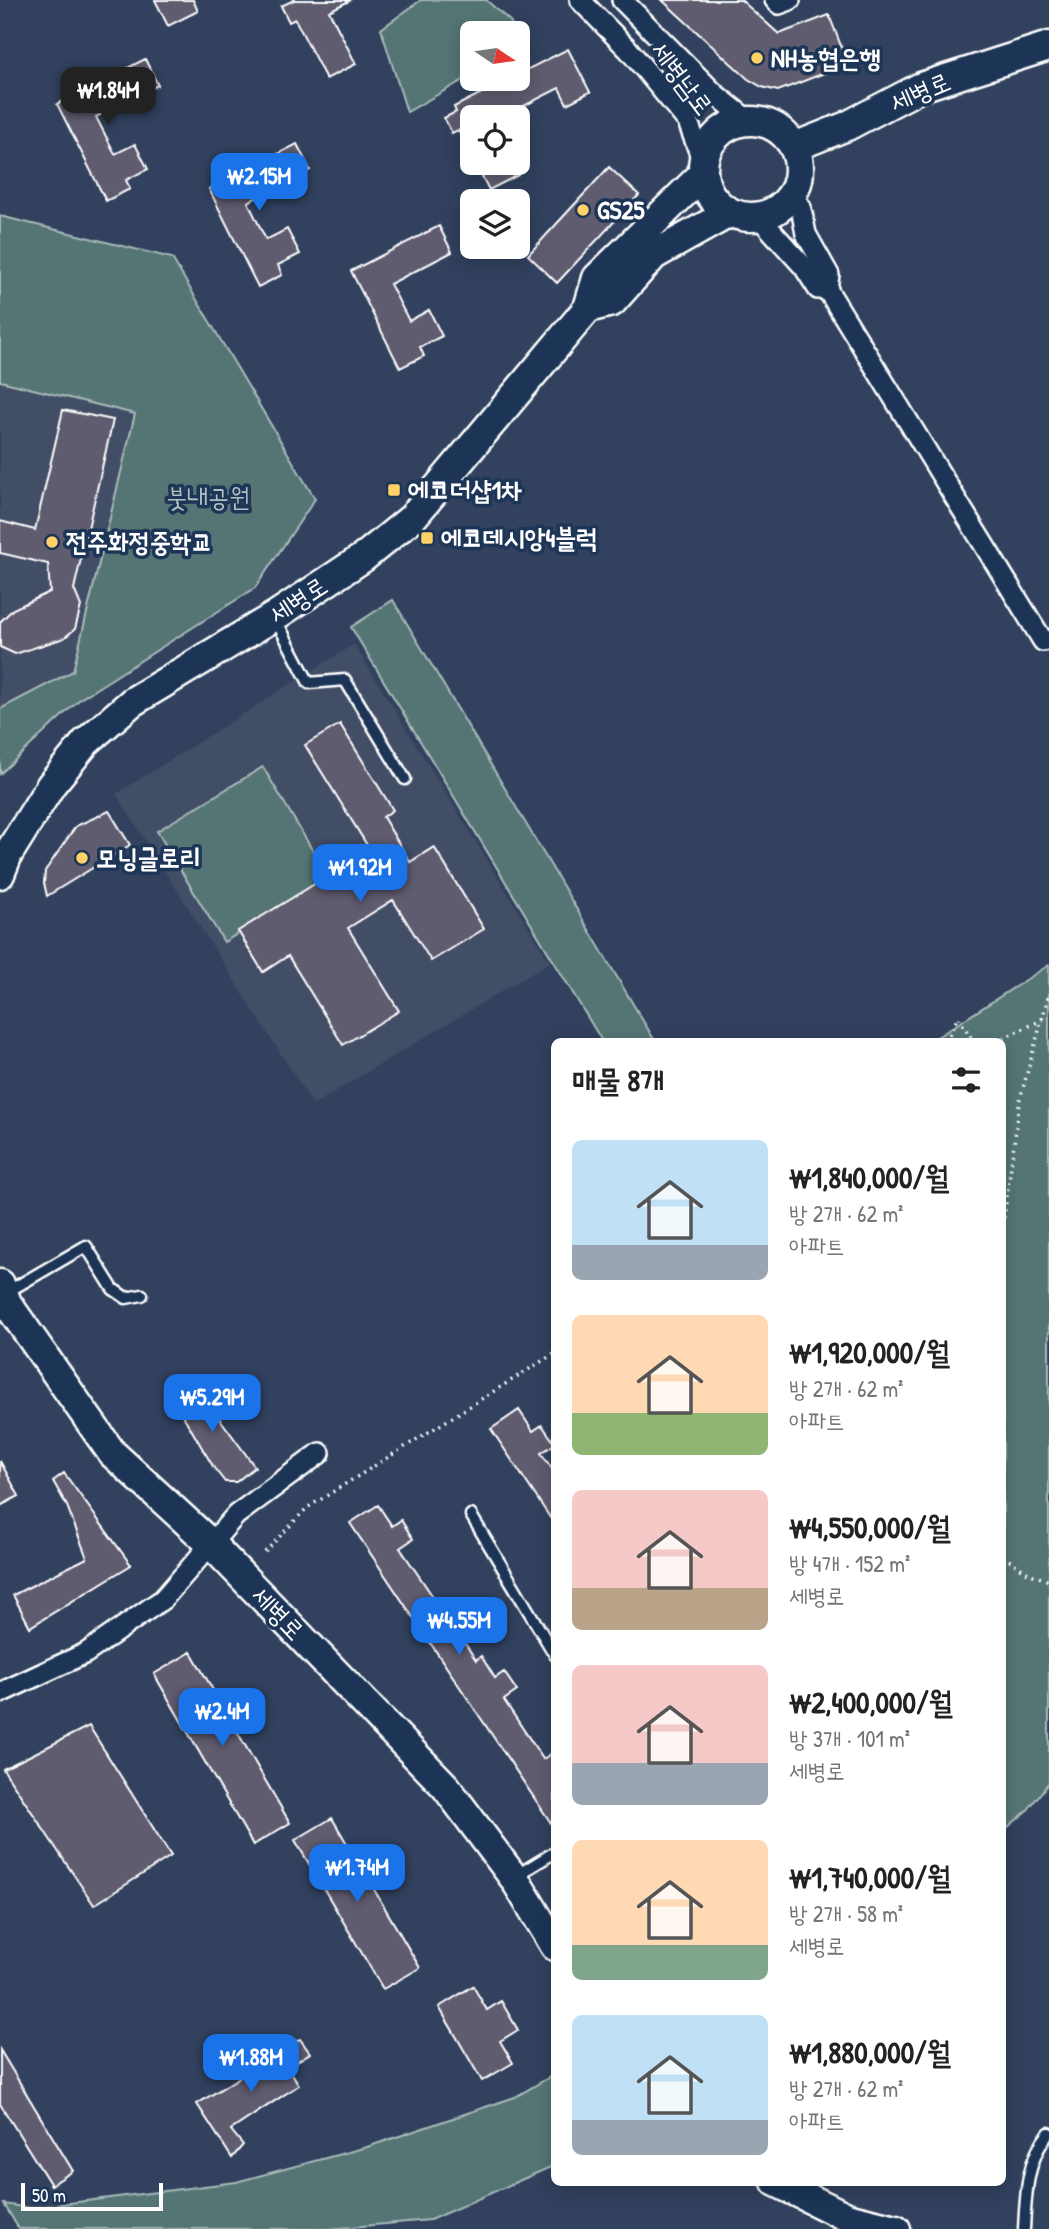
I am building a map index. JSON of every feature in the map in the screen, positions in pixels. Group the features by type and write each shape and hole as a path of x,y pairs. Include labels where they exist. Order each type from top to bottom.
{"street":[{"name":"세병남로","path":"580,0 628,49 688,122 703,168"},
{"name":"세병남로","path":"622,0 715,94 749,121"},
{"path":"775,0 779,4 790,0"},
{"name":"세병로","path":"794,147 847,127 921,87 1049,46"},
{"name":"세병로","path":"3,859 51,785 86,742 132,702 275,616 364,557 412,518 588,308 597,278 703,168 714,138 736,123 749,121"},
{"path":"703,168 708,192 729,213 759,217 774,212 792,194 798,176 794,147 775,127 749,121"},
{"path":"792,194 801,208 806,234 828,275 827,289 1042,642"},
{"name":"세병로","path":"588,308 612,302 654,255 729,213"},
{"path":"759,217 804,267 818,289 827,289"},
{"name":"세병로","path":"2,1289 112,1453 211,1544 446,1787 514,1878 551,1938"},
{"path":"0,1693 86,1653 152,1606 175,1586 236,1516 320,1453"},
{"path":"784,2186 847,2217 896,2229"}],"lane":[{"path":"275,616 309,682 345,680 405,779"},
{"path":"2,1289 86,1246 113,1289 126,1298 142,1295"},
{"path":"471,1515 551,1649"},
{"path":"514,1878 551,1855"},
{"path":"1024,2229 1027,2182 1035,2154 1049,2133"}],"path":[{"path":"1006,1203 1020,1099 1049,994"},
{"path":"948,1038 958,1017 970,1036 975,1038"},
{"path":"1003,1038 1042,1020"},
{"path":"265,1552 307,1508 551,1356"},
{"path":"1006,1558 1028,1573 1049,1581"}],"shaded area":[{"name":"전주화정중학교","path":"0,381 136,413 73,671 0,709"},
{"path":"354,644 550,962 313,1105 116,794"}],"green space":[{"path":"421,0 486,0 510,21 460,21 460,82 407,112 381,29"},
{"name":"붓내공원","path":"0,216 172,258 315,499 255,588 80,699 0,774 0,709 73,671 135,414 0,381"},
{"path":"393,600 653,1038 600,1038 351,627"},
{"path":"263,767 329,878 224,942 157,831"},
{"path":"1049,965 1049,1782 1027,1811 1006,1828 1006,1038 936,1038"},
{"path":"551,2076 551,2167 430,2220 329,2229 19,2229 4,2204 30,2208 236,2182 367,2147 515,2097"}],"building":[{"path":"155,0 193,0 198,11 168,26"},
{"path":"294,0 351,0 329,11 356,64 326,79 295,19 289,22 281,6"},
{"path":"662,0 741,0 779,34 829,15 848,64 778,91 762,87 748,79"},
{"path":"568,49 590,92 567,104 559,88 526,105 460,105 460,134 458,130 452,133 444,118 456,112 454,107 485,91 530,91 530,68"},
{"path":"145,59 158,85 96,117 115,154 135,144 148,169 126,180 130,189 106,201 57,104"},
{"path":"297,144 310,170 248,202 266,240 287,229 300,254 278,265 282,275 258,287 209,189"},
{"path":"609,167 639,195 557,283 530,257 530,253"},
{"path":"481,175 518,175 491,189"},
{"path":"439,226 452,252 390,284 409,321 429,310 442,336 420,347 424,356 400,368 351,271"},
{"path":"63,410 113,420 74,589 81,606 75,629 64,638 15,654 0,647 0,622 13,609 50,592 48,564 0,553 0,521 35,530"},
{"path":"340,724 393,810 383,817 410,862 434,847 484,929 431,961 393,900 348,928 399,1011 343,1045 288,956 263,972 238,931 370,850 305,745"},
{"name":"모닝글로리","path":"109,811 130,845 47,896 45,871 76,826"},
{"path":"191,1379 255,1467 236,1482 225,1482 214,1468 169,1392"},
{"path":"519,1410 533,1431 542,1425 551,1438 551,1447 541,1453 551,1467 551,1519 491,1429"},
{"path":"0,1461 19,1496 0,1506"},
{"path":"64,1473 131,1565 30,1627 13,1595 87,1558 67,1506 53,1481"},
{"path":"378,1505 392,1526 401,1520 413,1539 400,1548 440,1607 448,1602 461,1622 454,1627 476,1660 481,1656 495,1678 504,1672 517,1691 504,1700 543,1759 551,1754 551,1823 350,1523"},
{"path":"191,1652 290,1823 253,1845 154,1674"},
{"path":"89,1726 171,1856 94,1905 3,1769"},
{"path":"332,1818 420,1968 383,1989 295,1840"},
{"path":"473,1986 487,2010 501,2001 518,2030 500,2041 513,2063 482,2081 439,2007"},
{"path":"300,2039 310,2053 288,2067 299,2085 231,2130 243,2145 232,2158 197,2104"},
{"path":"0,2050 73,2171 51,2185 0,2104"}],"place":[{"name":"NH농협은행","path":"757,58"},
{"name":"GS25","path":"583,210"},
{"name":"에코더샵1차","path":"394,490"},
{"name":"에코데시앙4블럭","path":"427,538"},
{"name":"전주화정중학교","path":"52,542"},
{"name":"모닝글로리","path":"82,858"}]}
